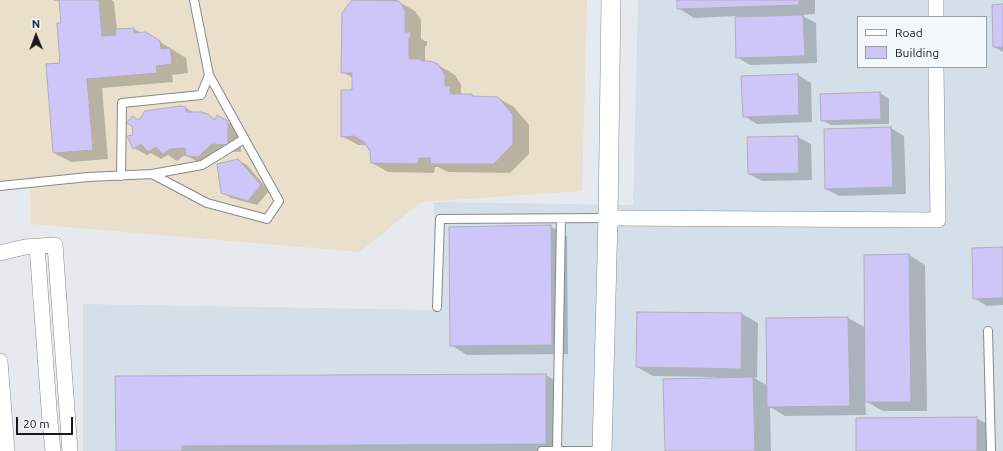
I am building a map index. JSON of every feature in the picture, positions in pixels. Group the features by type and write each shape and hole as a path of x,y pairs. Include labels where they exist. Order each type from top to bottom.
{"street":[{"path":"602,451 608,218 611,0"},
{"path":"936,0 936,16"},
{"path":"608,218 938,220 936,68"},
{"path":"0,253 25,247 55,245 70,451"},
{"path":"37,246 53,451"},
{"path":"0,361 7,451"}],"lane":[{"path":"152,174 207,203 267,219 279,201 209,75 194,0"},
{"path":"121,176 122,102 202,94 209,75"},
{"path":"0,186 88,177 152,174 202,165 244,139"},
{"path":"437,307 440,219 608,218"},
{"path":"557,451 561,219"},
{"path":"988,331 991,451"},
{"path":"542,451 602,451"}],"shaded area":[{"path":"0,0 587,0 582,191 421,202 360,252 31,224 30,188 0,191"},
{"path":"638,0 1003,0 1003,451 83,451 83,304 436,310 434,202 633,205"}],"building":[{"path":"59,0 99,0 102,36 116,35 115,29 134,28 134,33 146,32 160,41 161,49 170,48 172,64 156,66 157,73 87,79 93,150 53,153 46,64 60,63 57,23 61,23"},
{"path":"352,0 399,1 405,10 405,32 411,32 411,38 409,38 409,59 421,59 421,61 430,61 438,64 445,75 445,86 450,86 450,94 472,94 472,96 498,97 513,115 513,144 494,164 430,164 431,158 419,158 418,164 371,163 370,151 364,142 354,136 341,137 341,90 352,90 352,73 341,73 342,13"},
{"path":"677,0 799,0 799,5 677,9"},
{"path":"1003,4 1003,47 993,47 992,5"},
{"path":"803,15 805,56 736,58 735,17"},
{"path":"798,74 799,115 743,117 741,76"},
{"path":"880,92 881,119 821,121 820,94"},
{"path":"180,106 186,107 186,112 201,112 208,114 215,120 217,115 228,121 228,145 212,144 198,157 186,156 185,148 170,149 163,154 156,147 148,152 141,144 133,149 127,136 133,135 132,126 126,123 132,116 139,120 145,111"},
{"path":"891,127 893,187 825,189 824,129"},
{"path":"798,136 799,173 748,174 747,137"},
{"path":"238,159 261,185 248,201 221,193 217,164"},
{"path":"551,225 552,345 450,346 449,227"},
{"path":"1003,247 1003,298 973,299 972,248"},
{"path":"909,254 911,402 865,402 864,255"},
{"path":"637,312 742,313 741,369 636,367"},
{"path":"848,317 850,406 767,407 766,318"},
{"path":"546,374 546,444 182,446 182,451 116,451 115,376"},
{"path":"753,377 755,451 665,451 663,379"},
{"path":"977,417 977,451 856,451 856,418"}]}
